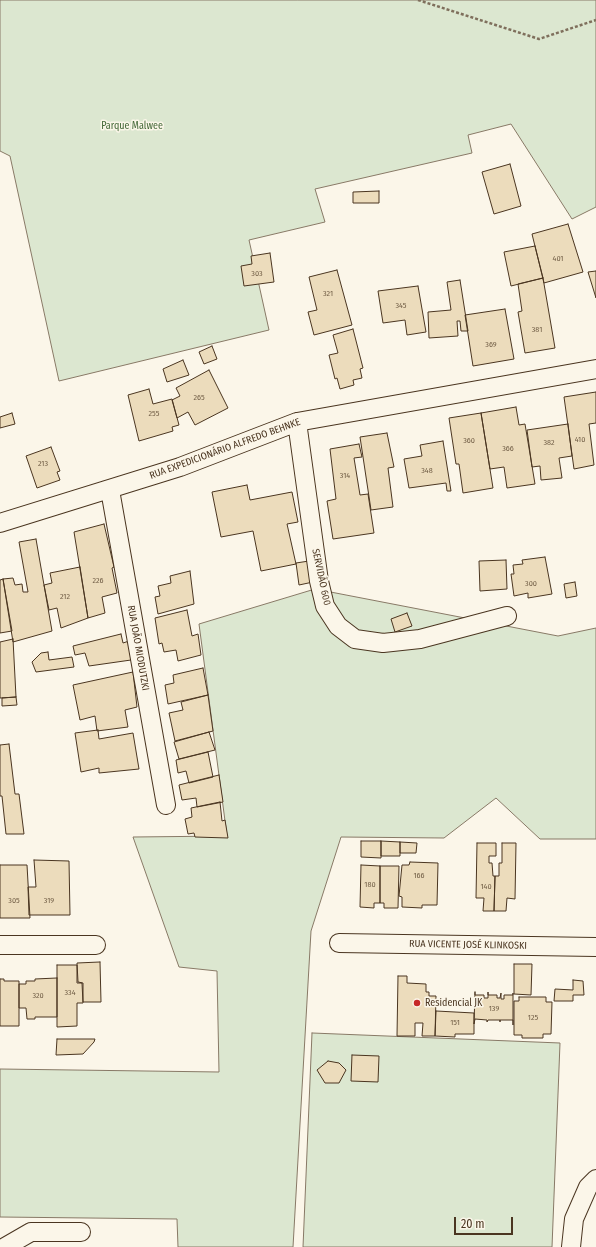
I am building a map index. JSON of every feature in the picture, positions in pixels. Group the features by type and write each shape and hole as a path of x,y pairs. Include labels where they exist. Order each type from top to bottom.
{"street":[{"name":"RUA EXPEDICIONÁRIO ALFREDO BEHNKE","path":"0,523 180,467 297,422 596,369"},
{"name":"SERVIDÃO 600","path":"297,422 319,581 325,606 338,626 355,639 383,643 420,639 506,616"},
{"name":"RUA JOÃO MIODUTZKI","path":"110,490 166,805"},
{"name":"RUA VICENTE JOSÉ KLINKOSKI","path":"339,943 596,947"},
{"path":"0,945 96,945"},
{"path":"571,1247 574,1219 588,1187 596,1179"},
{"path":"5,1247 30,1232 81,1232"}],"path":[{"path":"418,0 539,39 596,20"}],"green space":[{"name":"Parque Malwee","path":"0,0 596,0 596,207 572,219 511,124 468,135 472,153 315,189 325,222 249,240 269,330 59,381 10,156 0,151"},
{"path":"315,589 558,636 596,628 596,839 540,839 496,798 444,838 341,837 311,931 293,1247 178,1247 177,1219 0,1217 0,1069 219,1072 217,971 179,967 133,837 227,836 199,624"},
{"path":"312,1033 560,1043 552,1247 303,1247"}],"building":[{"path":"510,164 521,206 494,214 482,172"},
{"path":"379,191 379,203 353,203 353,192"},
{"path":"568,224 583,272 544,283 532,234"},
{"path":"535,246 543,278 511,286 504,252"},
{"path":"270,253 274,282 244,286 241,266 252,264 251,256"},
{"path":"337,270 352,325 314,335 308,312 317,310 309,277"},
{"path":"596,271 596,298 588,272"},
{"path":"543,278 555,348 525,353 518,312 522,311 518,284"},
{"path":"460,280 468,331 461,331 460,321 457,321 458,336 429,338 428,312 451,310 447,282"},
{"path":"418,286 426,332 407,335 405,320 383,323 378,291"},
{"path":"505,309 514,359 473,366 465,315"},
{"path":"353,329 363,368 360,369 362,378 353,380 354,385 340,389 337,378 335,379 329,355 338,353 333,335"},
{"path":"212,346 217,359 204,364 199,352"},
{"path":"183,360 189,375 167,382 163,369"},
{"path":"209,370 228,408 195,425 188,412 177,418 172,400 180,396 176,388"},
{"path":"149,389 153,404 172,399 179,425 172,427 173,431 139,441 128,395"},
{"path":"596,392 596,423 589,424 594,465 574,469 564,397"},
{"path":"516,407 519,425 525,424 535,484 507,488 504,467 490,469 481,413"},
{"path":"12,413 15,424 0,428 0,417"},
{"path":"481,413 493,488 463,493 459,464 456,464 449,418"},
{"path":"568,424 572,456 559,458 562,478 541,480 540,466 532,467 527,430"},
{"path":"387,433 394,467 388,468 393,507 371,510 360,437"},
{"path":"443,441 451,491 447,491 446,483 409,488 404,459 422,456 420,445"},
{"path":"359,444 362,457 354,458 360,495 368,494 374,533 333,539 327,501 336,499 330,449"},
{"path":"51,447 60,471 57,472 60,480 37,488 26,456"},
{"path":"247,485 250,500 292,492 298,522 287,524 296,564 261,571 253,531 221,537 212,492"},
{"path":"104,524 114,567 112,568 117,593 102,597 105,613 88,618 74,532"},
{"path":"36,539 52,631 13,642 3,579 13,578 15,585 22,584 23,592 28,592 19,542"},
{"path":"545,557 552,594 528,598 528,593 514,596 511,574 514,574 513,565 523,564 522,560"},
{"path":"506,560 507,589 480,591 479,561"},
{"path":"309,561 313,582 299,585 296,563"},
{"path":"80,567 88,618 61,628 57,608 49,610 44,585 52,583 50,573"},
{"path":"190,571 194,604 158,614 155,597 160,596 158,586 171,583 170,576"},
{"path":"3,579 12,631 0,633 0,580"},
{"path":"575,582 577,596 566,598 564,584"},
{"path":"187,610 192,636 198,634 201,655 178,661 176,650 164,652 162,643 159,644 155,618"},
{"path":"407,613 412,626 395,632 391,619"},
{"path":"121,634 123,643 129,641 131,660 89,666 85,653 75,655 73,646"},
{"path":"13,639 16,697 0,698 0,642"},
{"path":"48,652 49,660 72,657 74,667 36,672 32,662 41,653"},
{"path":"203,668 208,695 168,704 165,685 174,683 173,675"},
{"path":"133,672 137,707 125,710 128,727 97,731 95,716 80,720 73,685"},
{"path":"208,695 213,731 175,741 169,713 183,710 181,702"},
{"path":"16,697 17,705 2,706 2,698"},
{"path":"98,730 99,739 133,733 139,769 99,773 99,768 81,772 75,733"},
{"path":"209,732 215,750 179,759 174,742"},
{"path":"9,744 15,794 19,794 24,834 6,834 2,796 0,796 0,745"},
{"path":"208,752 213,777 189,783 186,771 178,773 176,760"},
{"path":"219,775 223,802 197,807 196,798 182,800 179,785"},
{"path":"220,802 222,821 225,820 228,838 195,837 194,833 188,834 185,819 192,817 191,808"},
{"path":"361,841 381,841 381,858 361,857"},
{"path":"381,841 400,842 400,856 381,856"},
{"path":"400,842 417,843 416,853 400,853"},
{"path":"477,843 496,843 496,856 489,856 489,863 492,863 493,876 495,876 494,911 483,911 484,898 476,898"},
{"path":"502,843 516,843 515,899 507,898 506,911 494,911 495,876 499,876 499,863 502,863"},
{"path":"34,860 69,861 70,915 29,915 28,887 36,887"},
{"path":"410,862 438,863 437,905 422,905 422,908 402,907 402,897 399,896 402,865 409,865"},
{"path":"0,865 27,865 30,918 0,918"},
{"path":"361,865 380,866 380,903 374,903 374,908 360,907"},
{"path":"380,866 399,866 398,908 384,908 384,903 380,903"},
{"path":"100,962 101,1002 83,1002 83,983 78,982 77,963"},
{"path":"514,964 532,964 531,995 514,994"},
{"path":"57,965 77,965 77,983 82,983 83,1003 77,1003 77,1026 57,1027"},
{"name":"Residencial JK","path":"398,976 407,976 407,983 426,984 426,992 429,992 429,996 436,996 435,1036 422,1036 423,1023 415,1023 415,1036 397,1036"},
{"path":"57,978 57,1017 35,1017 35,1019 27,1019 26,1008 19,1008 19,984 26,984 26,981 35,981 35,979"},
{"path":"0,979 4,979 4,981 19,981 19,1026 0,1026"},
{"path":"573,980 583,981 584,995 573,995 573,1001 554,1001 555,989 573,990"},
{"path":"475,992 475,995 484,995 484,998 488,998 488,995 497,995 497,998 500,998 501,993 501,999 504,999 504,995 513,995 513,1020 488,1020 487,1022 487,1020 475,1019 474,1024"},
{"path":"519,997 546,997 546,1002 552,1002 551,1034 543,1034 543,1038 522,1038 522,1035 514,1035 514,1001 519,1001"},
{"path":"436,1011 474,1013 474,1034 455,1034 455,1037 435,1036"},
{"path":"57,1039 95,1039 83,1054 56,1055"},
{"path":"352,1055 379,1056 378,1082 351,1081"},
{"path":"328,1061 339,1063 346,1070 339,1083 325,1083 317,1070"}],"place":[{"name":"Residencial JK","path":"417,1003"}]}
